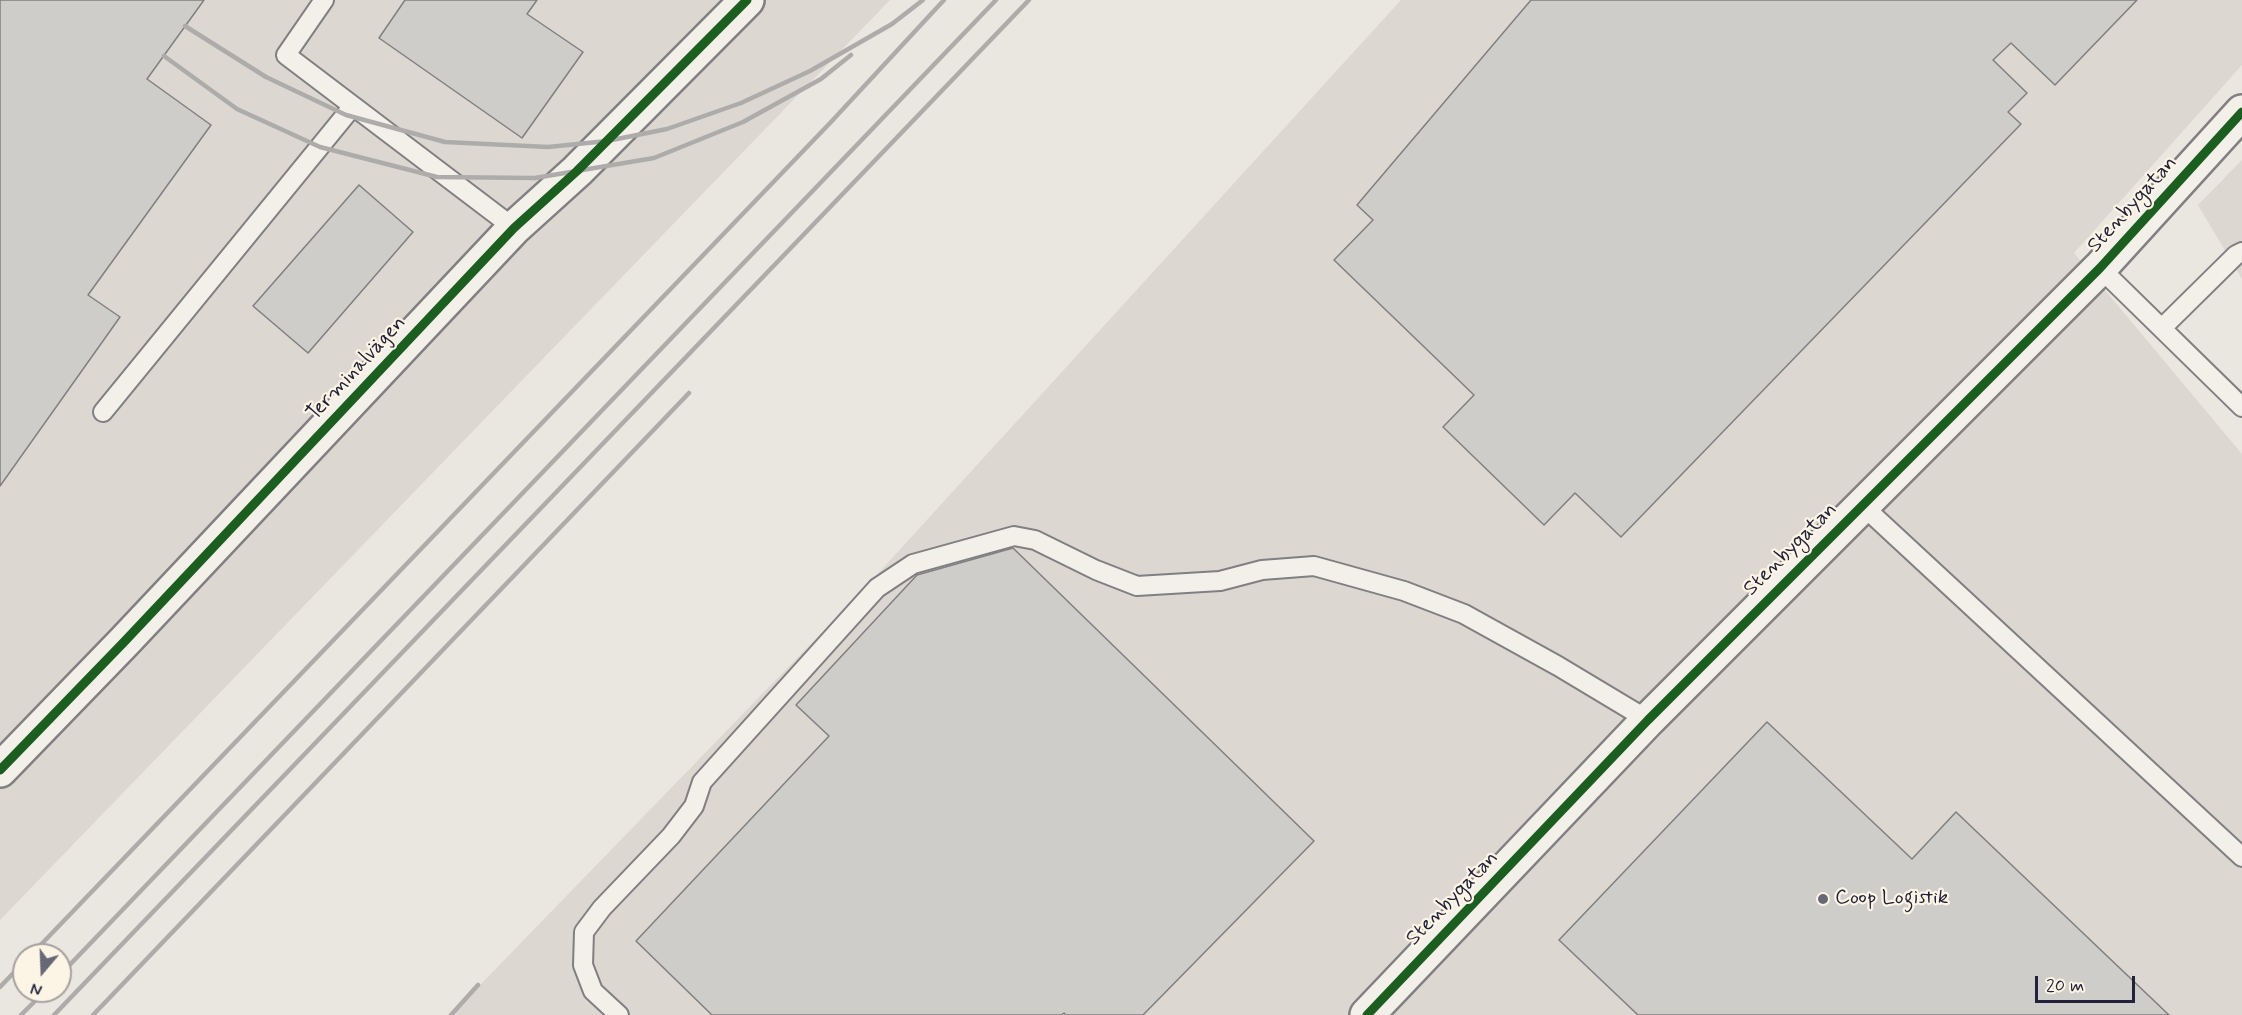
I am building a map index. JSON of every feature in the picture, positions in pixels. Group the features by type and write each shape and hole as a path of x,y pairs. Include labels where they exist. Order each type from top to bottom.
{"street":[{"name":"Terminalvägen","path":"0,770 124,642 514,228 577,171 747,0"},
{"name":"Stenbygatan","path":"1367,1015 1648,720 2100,268 2242,112"}],"lane":[{"path":"324,0 286,55 514,228"},
{"path":"103,412 353,106"},
{"path":"2162,328 2236,255 2242,252"},
{"path":"2100,268 2242,407"},
{"path":"1862,505 2242,857"},
{"path":"619,1015 593,992 583,965 584,932 602,908 671,836 694,806 702,782 877,588 913,564 1014,536 1035,540 1096,570 1137,586 1220,581 1262,570 1314,566 1404,591 1464,614 1558,666 1648,720"}],"shaded area":[{"path":"0,0 890,0 0,920"},
{"path":"1401,0 2242,0 2242,65 2074,253 2242,454 2242,1015 451,1015 863,590"},
{"path":"2242,160 2242,279 2198,205"}],"building":[{"path":"0,0 204,0 147,79 211,125 88,295 120,317 0,486"},
{"path":"405,0 537,0 527,14 583,52 522,138 379,38"},
{"path":"1531,0 2137,0 2055,85 2011,43 1993,60 2027,93 2008,112 2021,124 1621,537 1575,493 1544,525 1443,427 1474,395 1334,260 1373,220 1357,205"},
{"path":"359,185 413,232 308,353 253,306"},
{"path":"1013,548 1314,841 1143,1015 1066,1015 1064,1013 1061,1015 712,1015 636,941 829,736 796,705 917,575"},
{"name":"Coop Logistik","path":"1767,722 1912,859 1956,812 2169,1015 1638,1015 1559,940"}],"railway":[{"path":"185,26 266,77 346,115 445,142 548,147 607,141 667,129 741,103 810,71 892,24 923,0"},
{"path":"43,943 831,122 944,0"},
{"path":"72,962 996,0"},
{"path":"54,1015 1029,0"},
{"path":"164,56 237,109 320,147 437,177 535,178 654,158 743,122 821,79 851,55"},
{"path":"93,1015 689,393"},
{"path":"0,987 12,974"},
{"path":"451,1015 478,985"},
{"path":"21,1015 33,1003"}],"cycle path":[{"path":"0,770 124,642 514,228 577,171 747,0"},
{"path":"1367,1015 1648,720 2100,268 2242,112"}],"place":[{"name":"Coop Logistik","path":"1823,899"}]}
